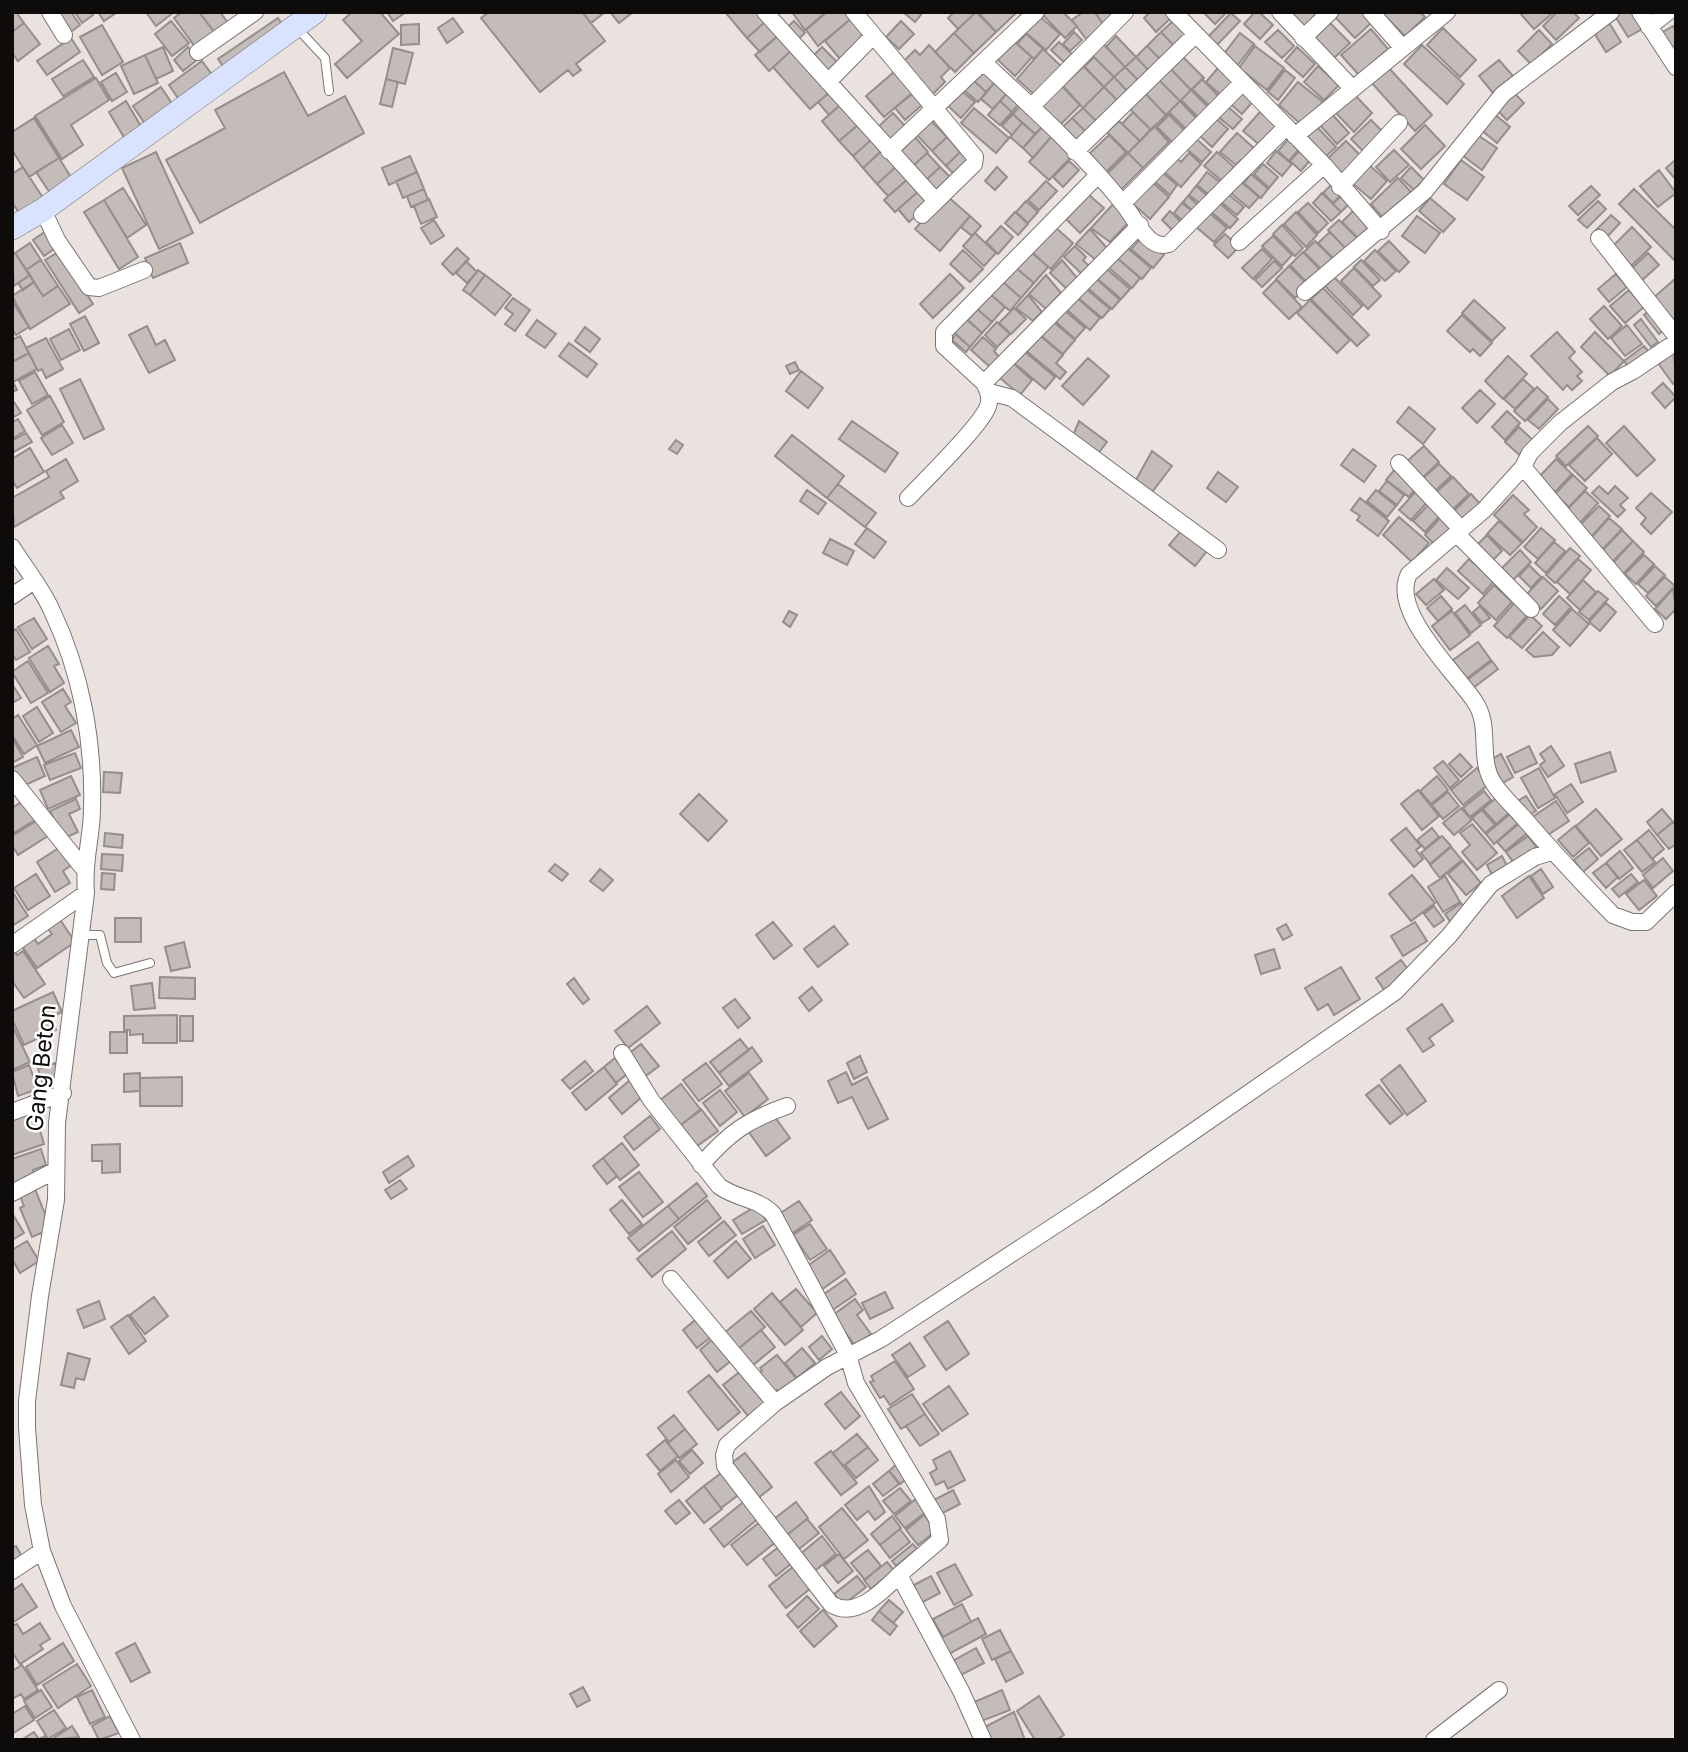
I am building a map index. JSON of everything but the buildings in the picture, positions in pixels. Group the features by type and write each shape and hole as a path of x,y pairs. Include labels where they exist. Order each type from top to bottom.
{"street":[{"path":"50,12 64,35"},
{"path":"198,52 255,12"},
{"path":"12,228 43,210 315,12"},
{"path":"765,12 936,201"},
{"path":"854,12 975,157 974,164 922,215"},
{"path":"889,151 1036,12"},
{"path":"1031,107 1125,12"},
{"path":"1280,12 1352,88"},
{"path":"1303,38 1330,12"},
{"path":"1371,12 1401,46"},
{"path":"984,63 1075,152 1123,203 1154,243 1169,244 1290,132 1352,88 1401,46 1447,12"},
{"path":"1305,292 1381,231 1425,191 1503,94 1611,12"},
{"path":"1640,12 1676,67"},
{"path":"1649,27 1668,12"},
{"path":"1182,15 1195,35 1324,165 1340,187 1381,231"},
{"path":"1075,152 1195,35"},
{"path":"828,82 873,36"},
{"path":"1123,203 1241,83"},
{"path":"1340,187 1399,123"},
{"path":"1238,242 1324,165"},
{"path":"1097,176 944,332 944,346 986,387 1012,398 1218,550"},
{"path":"43,210 57,240 89,287 99,288 144,270"},
{"path":"908,498 972,429 988,406 986,387 1140,225"},
{"path":"1598,238 1676,336"},
{"path":"1676,342 1597,393 1542,441 1485,510 1409,573 1407,595 1424,635 1454,678 1477,704 1483,731 1484,760 1494,785 1551,852 1613,915 1621,918 1646,922 1676,893"},
{"path":"1399,463 1531,609"},
{"path":"1523,467 1655,624"},
{"name":"Gang Beton","path":"12,547 51,609 64,640 88,730 92,811 83,868 86,892 85,935 69,1017 63,1093 57,1123 56,1200 20,1402 33,1506 42,1551 63,1606 132,1740"},
{"path":"14,591 34,581"},
{"path":"12,779 83,868"},
{"path":"622,1053 650,1100 701,1165 729,1194 764,1205 773,1214 848,1354 856,1383 937,1519 941,1534 934,1546 860,1606 845,1610 836,1607 812,1581 725,1466 727,1445 775,1403 848,1354 881,1339 1097,1198 1395,992 1425,963 1491,884 1535,857 1551,852"},
{"path":"12,945 86,892"},
{"path":"12,1112 63,1093"},
{"path":"701,1165 730,1133 749,1121 787,1106"},
{"path":"12,1194 56,1170"},
{"path":"671,1279 775,1403"},
{"path":"12,1570 42,1551"},
{"path":"899,1575 966,1700 983,1740"},
{"path":"1434,1740 1499,1690"}],"lane":[{"path":"295,26 325,58 329,91"},
{"path":"85,935 100,935 107,963 114,973 150,963"}]}
